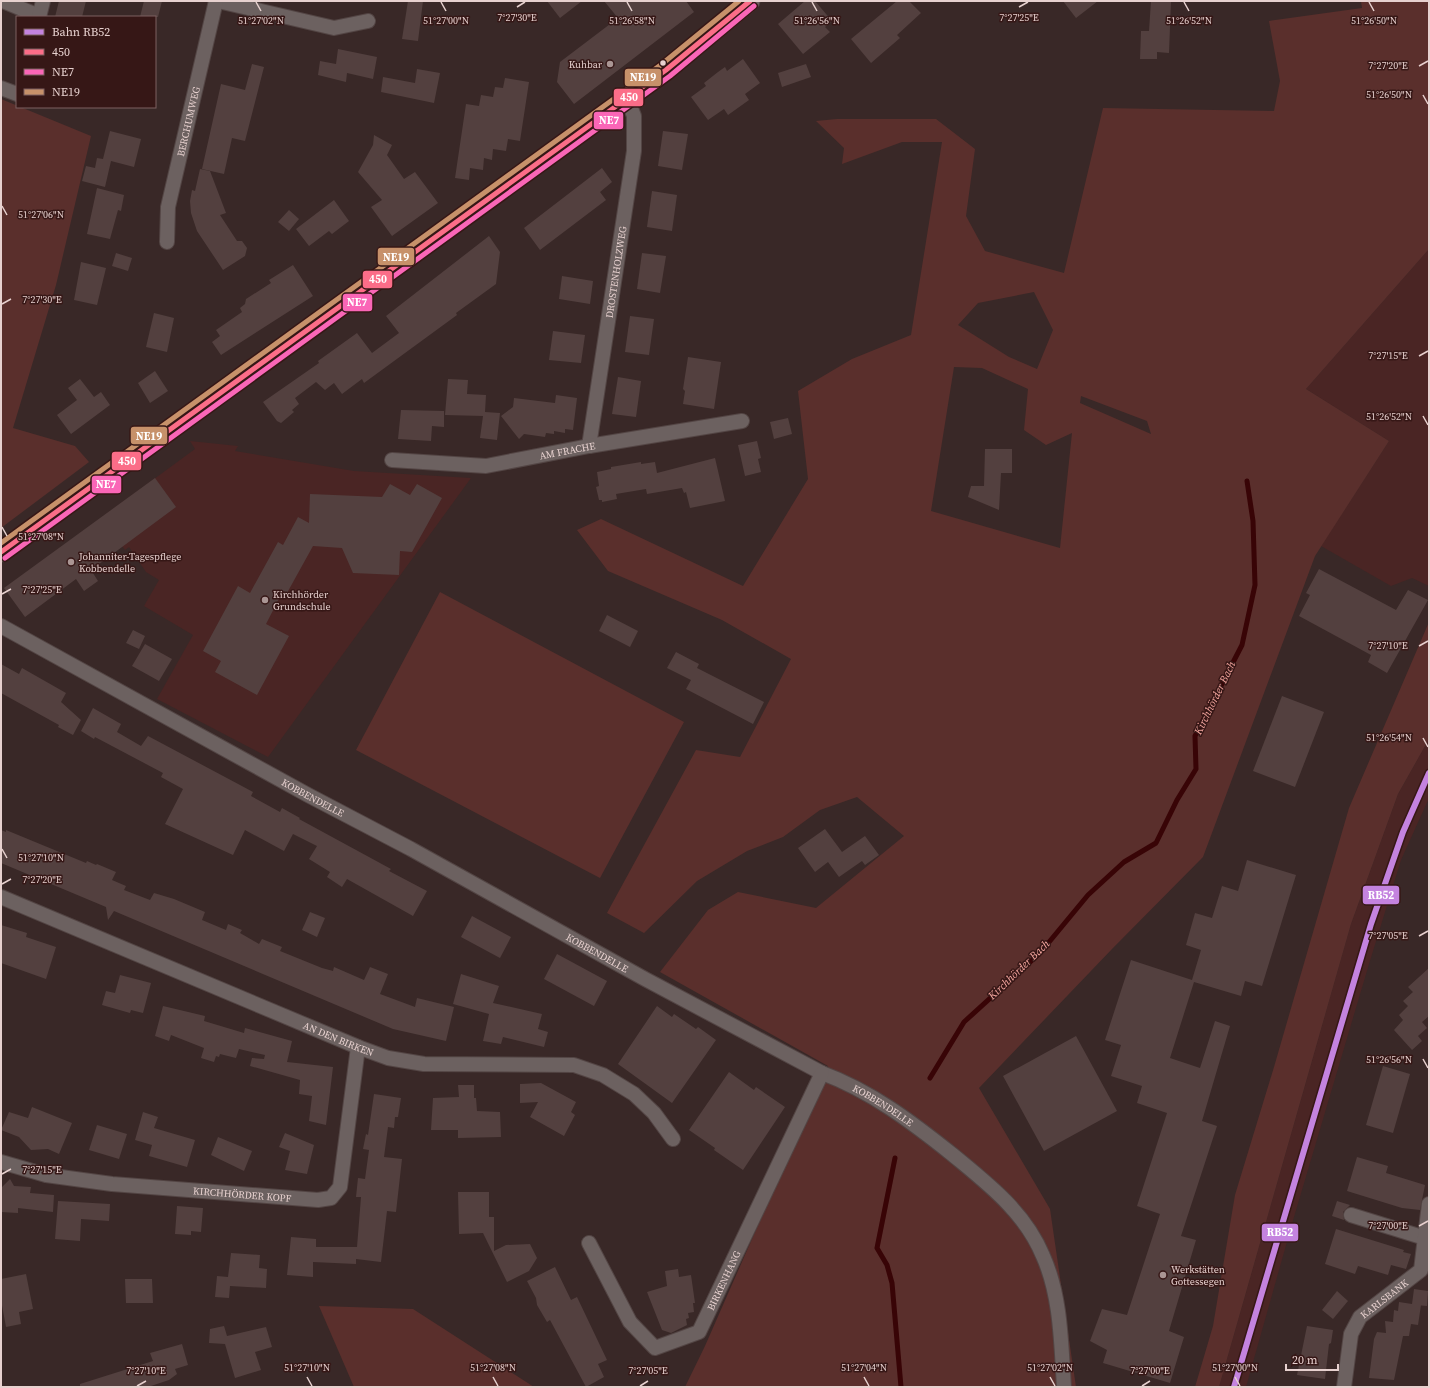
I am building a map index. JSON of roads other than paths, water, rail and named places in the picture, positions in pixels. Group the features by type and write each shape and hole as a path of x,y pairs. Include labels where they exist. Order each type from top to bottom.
{"main road":[{"path":"1,552 672,65 750,1"}],"street":[{"path":"3,1 39,16 43,1"},
{"path":"217,1 334,28 368,21"},
{"name":"BERCHUMWEG","path":"166,242 168,206 217,1"},
{"path":"1,88 16,94"},
{"name":"DROSTENHOLZWEG","path":"589,446 634,151 634,116 627,98"},
{"name":"AM FRACHE","path":"392,460 486,466 589,446 742,421"},
{"name":"KOBBENDELLE","path":"1,626 308,795 411,849 645,979 822,1073 837,1079 882,1103 924,1132 993,1188 1019,1215 1035,1238 1051,1278 1057,1304 1064,1387"},
{"name":"AN DEN BIRKEN","path":"1,897 358,1047 388,1058 424,1064 574,1065 603,1075 634,1094 654,1112 673,1139"},
{"name":"KIRCHHÖRDER KOPF","path":"1,1162 46,1175 112,1184 318,1200 331,1198 340,1187 358,1047"},
{"name":"BIRKENHANG","path":"589,1243 630,1322 656,1348 699,1332 822,1073"},
{"name":"KARLSBANK","path":"1344,1387 1351,1334 1360,1317 1421,1270 1429,1204"},
{"path":"1351,1215 1425,1238"}],"waterway":[{"name":"Kirchhörder Bach","path":"930,1078 964,1022 1040,953 1088,895 1124,862 1156,843 1177,800 1196,769 1195,736 1242,645 1255,585 1253,521 1247,481"},
{"name":"Kirchhörder Bach","path":"895,1158 877,1248 887,1265 892,1283 901,1387"}],"rail line":[{"name":"RB52","path":"1234,1387 1371,924 1403,832 1429,773"}],"place":[{"name":"Kuhbar","path":"610,64"},
{"name":"Johanniter-Tagespflege Kobbendelle","path":"71,562"},
{"name":"Kirchhörder Grundschule","path":"265,600"},
{"name":"Werkstätten Gottessegen","path":"1163,1275"}]}
